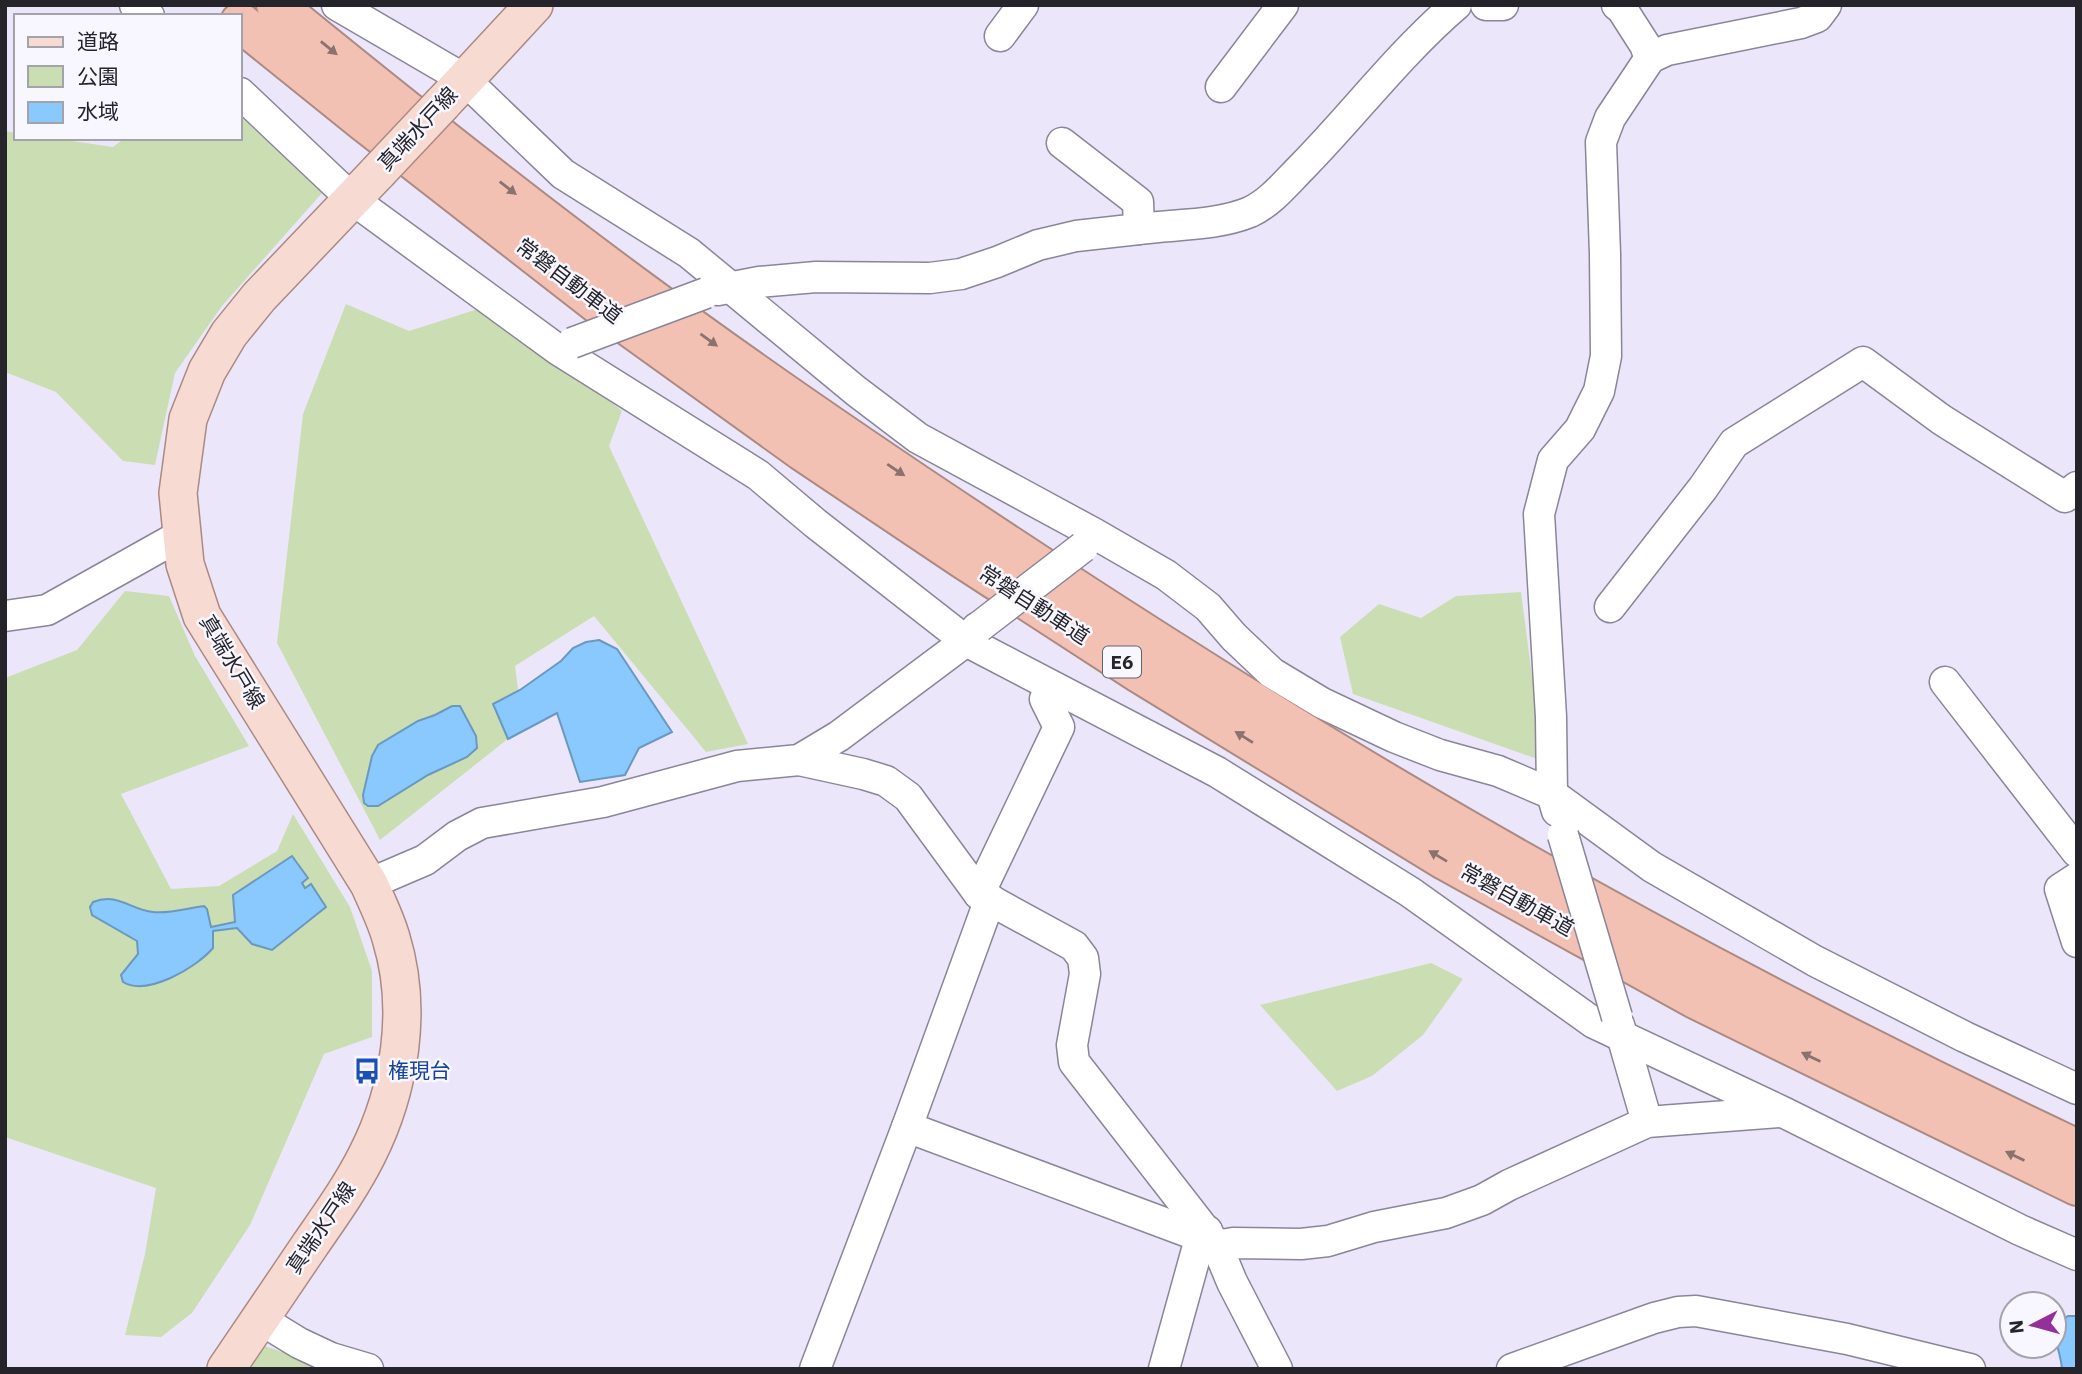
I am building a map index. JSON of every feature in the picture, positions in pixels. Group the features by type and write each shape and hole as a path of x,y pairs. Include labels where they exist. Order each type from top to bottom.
{"highway":[{"name":"常磐自動車道","path":"276,5 391,99 649,297 834,429 1155,640 1466,830 1720,971 1950,1089 2077,1149"},
{"name":"常磐自動車道","path":"242,24 363,122 599,305 802,451 1139,673 1446,860 1695,999 2077,1186"}],"main road":[{"name":"真端水戸線","path":"226,1369 349,1188 368,1154 393,1084 402,1033 401,995 386,921 369,884 202,616 185,564 178,493 188,419 207,371 229,334 259,297 534,5"}],"street":[{"path":"337,5 563,174 689,253 717,290 918,438 1089,540 1177,583 1208,607 1234,638 1272,673 1322,703 1394,737 1440,755 1498,771 1552,794 1652,867 1815,961 1965,1037 2077,1089"},
{"path":"1000,36 1023,5"},
{"path":"1221,87 1283,5"},
{"path":"565,346 717,290 816,277 930,278 961,274 1038,245 1076,236 1218,220 1250,212 1268,201 1321,148 1394,66 1456,5"},
{"path":"1486,5 1503,5"},
{"path":"1617,5 1645,45 1650,58"},
{"path":"1647,1122 1552,794 1551,717 1539,514 1553,460 1580,429 1599,391 1606,356 1601,142 1610,118 1650,58 1667,50 1801,23 1817,17 1826,5"},
{"path":"242,95 352,199 758,475 815,523 972,634 1051,685 1217,772 1410,892 1594,1023 1619,1026 1783,1112 2020,1230 2077,1255"},
{"path":"1062,143 1138,202 1139,229"},
{"path":"1610,607 1703,488 1734,443 1863,362 1942,419 2065,497 2077,486"},
{"path":"5,616 47,610 181,535"},
{"path":"799,760 839,736 1089,540"},
{"path":"1945,682 2077,852"},
{"path":"815,1369 907,1127 984,897 1059,727 1045,699 1051,685"},
{"path":"369,884 425,860 457,836 482,823 603,802 737,766 799,760 886,781 908,797 984,897 1074,946 1083,958 1084,974 1072,1045 1074,1062 1212,1238 1277,1369"},
{"path":"2077,878 2060,889 2077,942"},
{"path":"907,1127 1191,1233 1233,1243 1301,1244 1328,1241 1374,1227 1446,1213 1482,1200 1647,1122 1783,1112"},
{"path":"1164,1369 1198,1246 1212,1238"},
{"path":"1512,1369 1654,1318 1696,1311 1847,1339 1970,1369"},
{"path":"260,1319 320,1353 368,1369"}],"green space":[{"path":"242,118 322,193 222,306 175,373 155,465 123,461 56,392 5,372 5,131 14,133 14,140 66,140 113,147 122,140 242,140"},
{"path":"346,304 409,331 481,308 559,359 622,411 609,446 748,744 706,752 594,616 515,666 523,727 380,840 277,643 303,414"},
{"path":"125,591 169,596 195,656 249,746 121,794 171,889 219,886 277,851 293,814 350,907 372,971 372,1037 324,1054 250,1225 192,1313 161,1337 125,1335 145,1254 156,1188 5,1137 5,678 77,650"},
{"path":"1521,592 1543,761 1353,694 1340,637 1379,604 1421,618 1456,596"},
{"path":"1431,963 1463,979 1423,1035 1372,1076 1337,1091 1260,1005"},
{"path":"265,1346 330,1369 247,1369"}],"water":[{"path":"599,640 617,649 672,732 639,748 625,775 580,782 557,713 508,739 493,704 520,690 561,661 573,648"},
{"path":"452,706 460,706 476,736 477,748 467,757 428,775 378,806 364,803 363,795 372,756 378,745 418,721"},
{"path":"292,856 308,878 302,883 305,888 311,884 326,907 272,950 252,944 237,928 213,931 213,948 184,971 145,986 133,986 123,982 121,975 138,954 137,941 92,915 90,907 93,902 102,899 117,900 145,911 159,912 204,906 211,927 235,922 233,895"},
{"path":"2068,1316 2077,1316 2077,1369 2062,1369 2060,1360 2068,1360"}],"place":[{"name":"権現台","path":"367,1071"}]}
